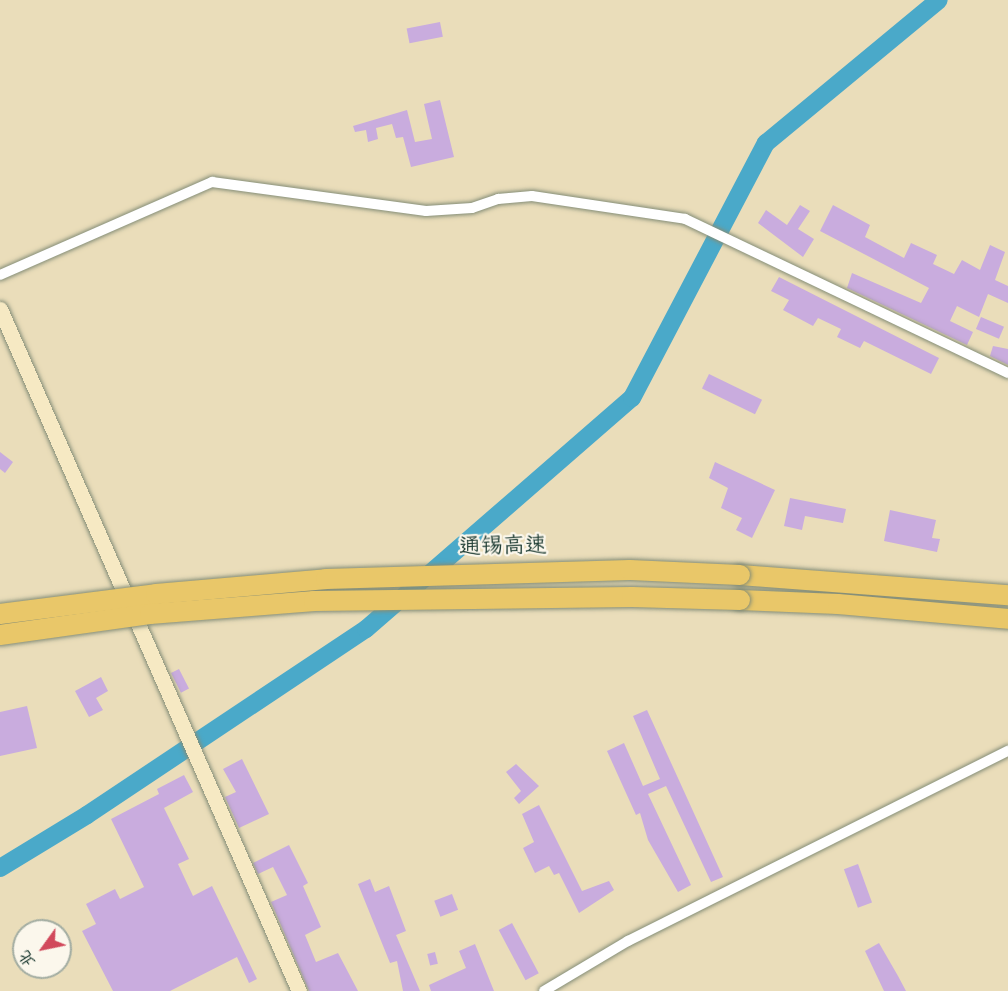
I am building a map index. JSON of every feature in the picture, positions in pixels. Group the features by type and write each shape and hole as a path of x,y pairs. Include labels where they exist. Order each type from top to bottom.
{"highway":[{"name":"通锡高速","path":"0,614 156,594 327,579 630,570 740,575 1008,595"},
{"path":"0,635 150,614 314,601 621,597 740,600 838,604 1008,619"}],"street":[{"path":"0,275 212,182 426,212 472,208 498,199 532,196 685,219 1008,374"},
{"path":"0,309 208,778 299,991"},
{"path":"544,991 628,941 1008,751"}],"building":[{"path":"440,22 443,37 409,43 407,28"},
{"path":"440,100 454,157 411,167 403,137 396,138 392,124 376,128 378,139 368,142 366,130 355,132 353,126 407,110 415,142 432,139 424,104"},
{"path":"800,205 810,211 798,229 814,239 803,257 758,223 766,210 787,225"},
{"path":"833,205 870,225 865,237 904,258 911,243 937,255 933,264 954,274 962,260 980,270 990,245 1005,252 995,280 1008,286 1008,303 988,294 979,317 957,306 950,321 973,332 967,345 847,288 852,273 921,303 929,288 820,231"},
{"path":"779,277 939,358 931,374 864,341 860,348 837,337 841,329 818,318 813,326 783,310 789,300 771,291"},
{"path":"981,317 1004,327 999,339 976,329"},
{"path":"993,346 1008,349 1008,365 990,356"},
{"path":"709,374 762,400 755,414 702,388"},
{"path":"0,452 13,462 5,473 0,469"},
{"path":"715,462 775,490 752,538 736,530 742,518 721,508 728,488 709,478"},
{"path":"790,498 846,509 843,523 805,516 802,530 784,526"},
{"path":"890,510 936,520 932,538 940,539 937,552 884,541"},
{"path":"179,669 189,689 181,693 171,673"},
{"path":"101,677 108,691 96,698 103,710 89,717 75,691"},
{"path":"27,706 37,748 0,756 0,712"},
{"path":"647,710 723,877 711,882 666,786 648,794 691,885 678,892 648,840 640,813 636,815 607,751 624,743 643,786 660,779 633,716"},
{"path":"242,759 269,814 239,828 225,797 236,792 223,769"},
{"path":"516,764 539,786 519,804 514,798 521,791 506,772"},
{"path":"184,775 193,792 164,808 189,859 178,864 193,896 212,886 257,979 249,983 237,957 170,991 113,991 82,931 96,924 86,904 115,889 120,899 144,887 111,819 159,794 157,789"},
{"path":"539,805 582,891 609,881 614,890 579,913 559,873 554,875 549,866 535,873 523,848 534,842 522,814"},
{"path":"289,845 308,883 303,886 321,927 305,935 316,962 338,953 358,991 309,991 271,902 287,895 273,867 258,874 253,863"},
{"path":"858,864 872,903 858,908 844,869"},
{"path":"370,879 375,892 389,886 406,931 396,935 420,991 403,991 397,961 390,963 358,884"},
{"path":"452,894 458,910 440,917 434,901"},
{"path":"512,923 539,973 526,980 499,930"},
{"path":"879,943 906,991 884,991 865,951"},
{"path":"475,944 494,991 431,991 429,985 466,968 459,951"},
{"path":"435,952 438,964 430,966 427,954"}],"waterway":[{"path":"0,868 87,815 366,629 632,398 766,143 939,0"}]}
